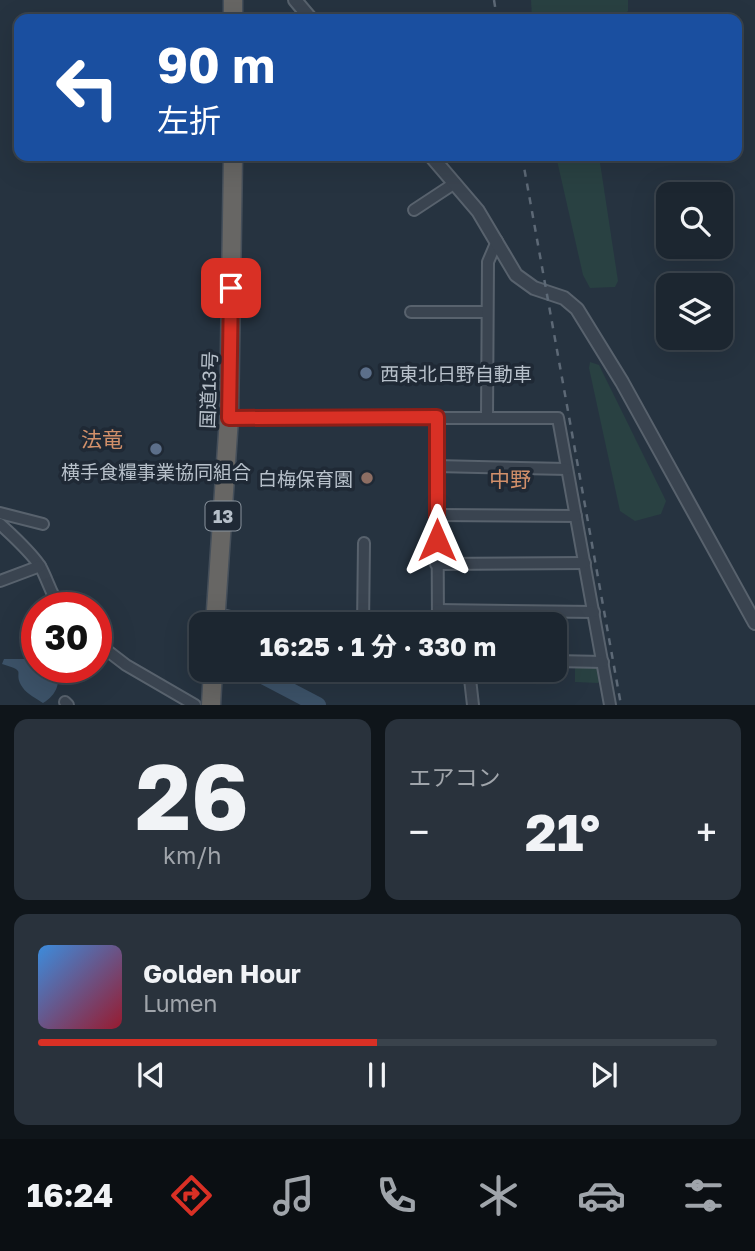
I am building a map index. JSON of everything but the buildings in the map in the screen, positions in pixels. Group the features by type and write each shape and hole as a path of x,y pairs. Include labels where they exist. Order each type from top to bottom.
{"highway":[{"name":"国道13号","path":"217,612 229,418 233,161"},
{"path":"211,705 212,682"}],"street":[{"path":"295,0 307,14"},
{"path":"435,161 478,211 516,275 534,288 564,298 577,309 755,623"},
{"path":"414,210 455,183"},
{"path":"487,417 488,262 497,241"},
{"path":"411,312 487,312"},
{"path":"437,417 438,610 594,611"},
{"path":"229,418 558,418 610,705"},
{"path":"436,466 567,469"},
{"path":"0,513 43,524"},
{"path":"437,515 576,516"},
{"path":"0,524 40,566 52,592"},
{"path":"363,612 364,543"},
{"path":"436,564 585,563"},
{"path":"0,581 40,566"},
{"path":"112,654 172,700 195,705"},
{"path":"567,661 603,662"},
{"path":"470,682 473,705"}],"green space":[{"path":"531,0 628,0 628,11 624,14 532,14"},
{"path":"557,161 600,161 618,281 615,287 590,288 583,275"},
{"path":"590,362 599,365 666,501 661,514 635,521 620,511 589,368"},
{"path":"575,663 597,666 600,681 575,682"}],"water":[{"path":"4,659 21,659 21,683 58,683 55,692 43,703 25,690 20,682 18,671 2,664"}],"waterway":[{"path":"274,682 318,705"}],"railway":[{"path":"494,0 496,14"},
{"path":"523,161 621,705"}],"place":[{"name":"西東北日野自動車","path":"366,373"},
{"name":"横手食糧事業協同組合","path":"156,449"},
{"name":"白梅保育園","path":"367,478"}],"district":[{"name":"法竜","path":"102,439"},
{"name":"中野","path":"510,479"}],"route":[{"path":"231,288 229,418 437,417 437,540"}]}
